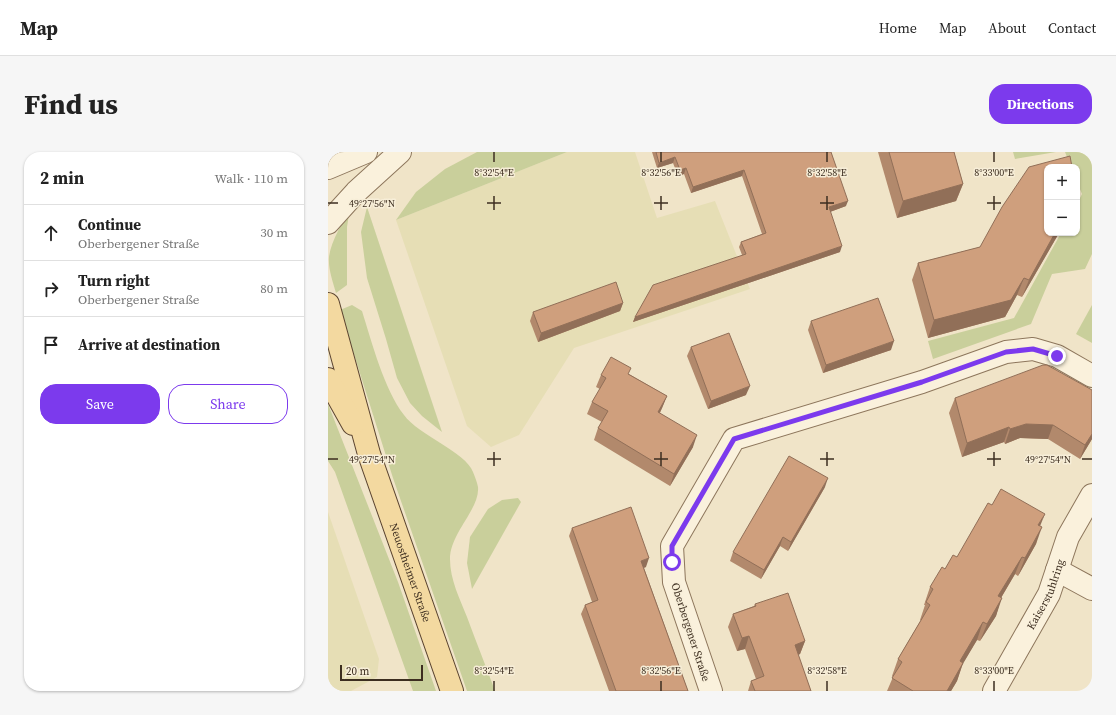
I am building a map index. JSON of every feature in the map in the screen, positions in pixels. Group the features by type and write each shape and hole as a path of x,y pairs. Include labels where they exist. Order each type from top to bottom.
{"main road":[{"name":"Neuostheimer Straße","path":"328,304 369,454 452,691"},
{"name":"Neuostheimer Straße","path":"328,379 369,454"}],"street":[{"path":"328,168 366,152"},
{"path":"328,223 356,192 400,152"},
{"name":"Oberbergener Straße","path":"711,691 674,582 672,546 734,439 922,382 1006,352 1033,349 1057,356 1092,376"},
{"name":"Kaiserstuhlring","path":"994,691 1049,594 1068,537 1092,495"},
{"path":"1057,570 1092,589"}],"shaded area":[{"path":"567,152 635,152 657,218 715,201 750,289 574,348 519,435 491,447 467,426 396,220"},
{"path":"328,512 379,659 377,677 351,691 328,691"}],"green space":[{"path":"477,152 567,152 396,220 416,192 445,169"},
{"path":"1013,152 1056,152 1015,159"},
{"path":"1065,152 1092,152 1092,254 1085,269 1052,274 1031,324 933,359 928,341 1014,318 1059,236 1080,236 1080,198 1082,194 1080,189 1080,164 1070,164"},
{"path":"367,207 442,432 422,416 410,403 397,378 367,278 361,232"},
{"path":"350,208 347,227 347,285 336,293 330,271 329,257 335,238"},
{"path":"352,305 362,311 374,351 390,392 404,415 420,430 461,457 469,465 473,472 478,487 477,495 470,513 459,531 451,549 450,567 456,589 495,691 467,691 393,478 340,310"},
{"path":"1092,305 1092,343 1076,334"},
{"path":"328,404 398,582 436,691 413,691 335,472 328,461"},
{"path":"518,498 521,502 472,589 467,563 470,537 488,509 502,500"}],"building":[{"path":"656,152 831,152 848,201 829,207 842,246 635,317 653,285 746,254 741,242 766,233 744,170 693,187 686,168 680,170 675,157 659,163"},
{"path":"889,152 954,152 963,184 903,201"},
{"path":"1070,156 1071,164 1044,164 1044,236 1053,236 1029,280 1024,278 1011,300 934,320 918,263 980,247 1002,207 1029,167"},
{"path":"616,282 623,303 541,333 533,312"},
{"path":"878,298 894,341 826,365 811,321"},
{"path":"729,333 750,386 711,401 691,347"},
{"path":"611,357 631,368 628,374 667,396 658,412 697,435 674,474 598,428 608,411 592,402 606,378 601,375"},
{"path":"1043,365 1047,365 1092,390 1092,434 1085,445 1053,425 1026,424 1010,429 1009,427 967,443 955,398"},
{"path":"789,456 828,478 791,542 783,537 764,570 733,552"},
{"path":"1001,489 1045,514 1038,525 1042,527 1025,558 1022,557 998,596 1002,598 987,624 983,622 960,661 963,663 947,691 913,691 892,678 902,662 898,659 930,605 926,602 933,589 930,587 942,567 945,569 953,555 957,557 988,503 992,505"},
{"path":"631,507 649,558 641,561 688,691 616,691 585,605 598,600 572,528"},
{"path":"788,593 805,641 795,645 811,691 755,691 751,681 764,676 749,636 742,638 733,614 756,606 755,604"}],"route":[{"path":"672,562 672,546 734,439 922,382 1006,352 1033,349 1057,356"}]}
